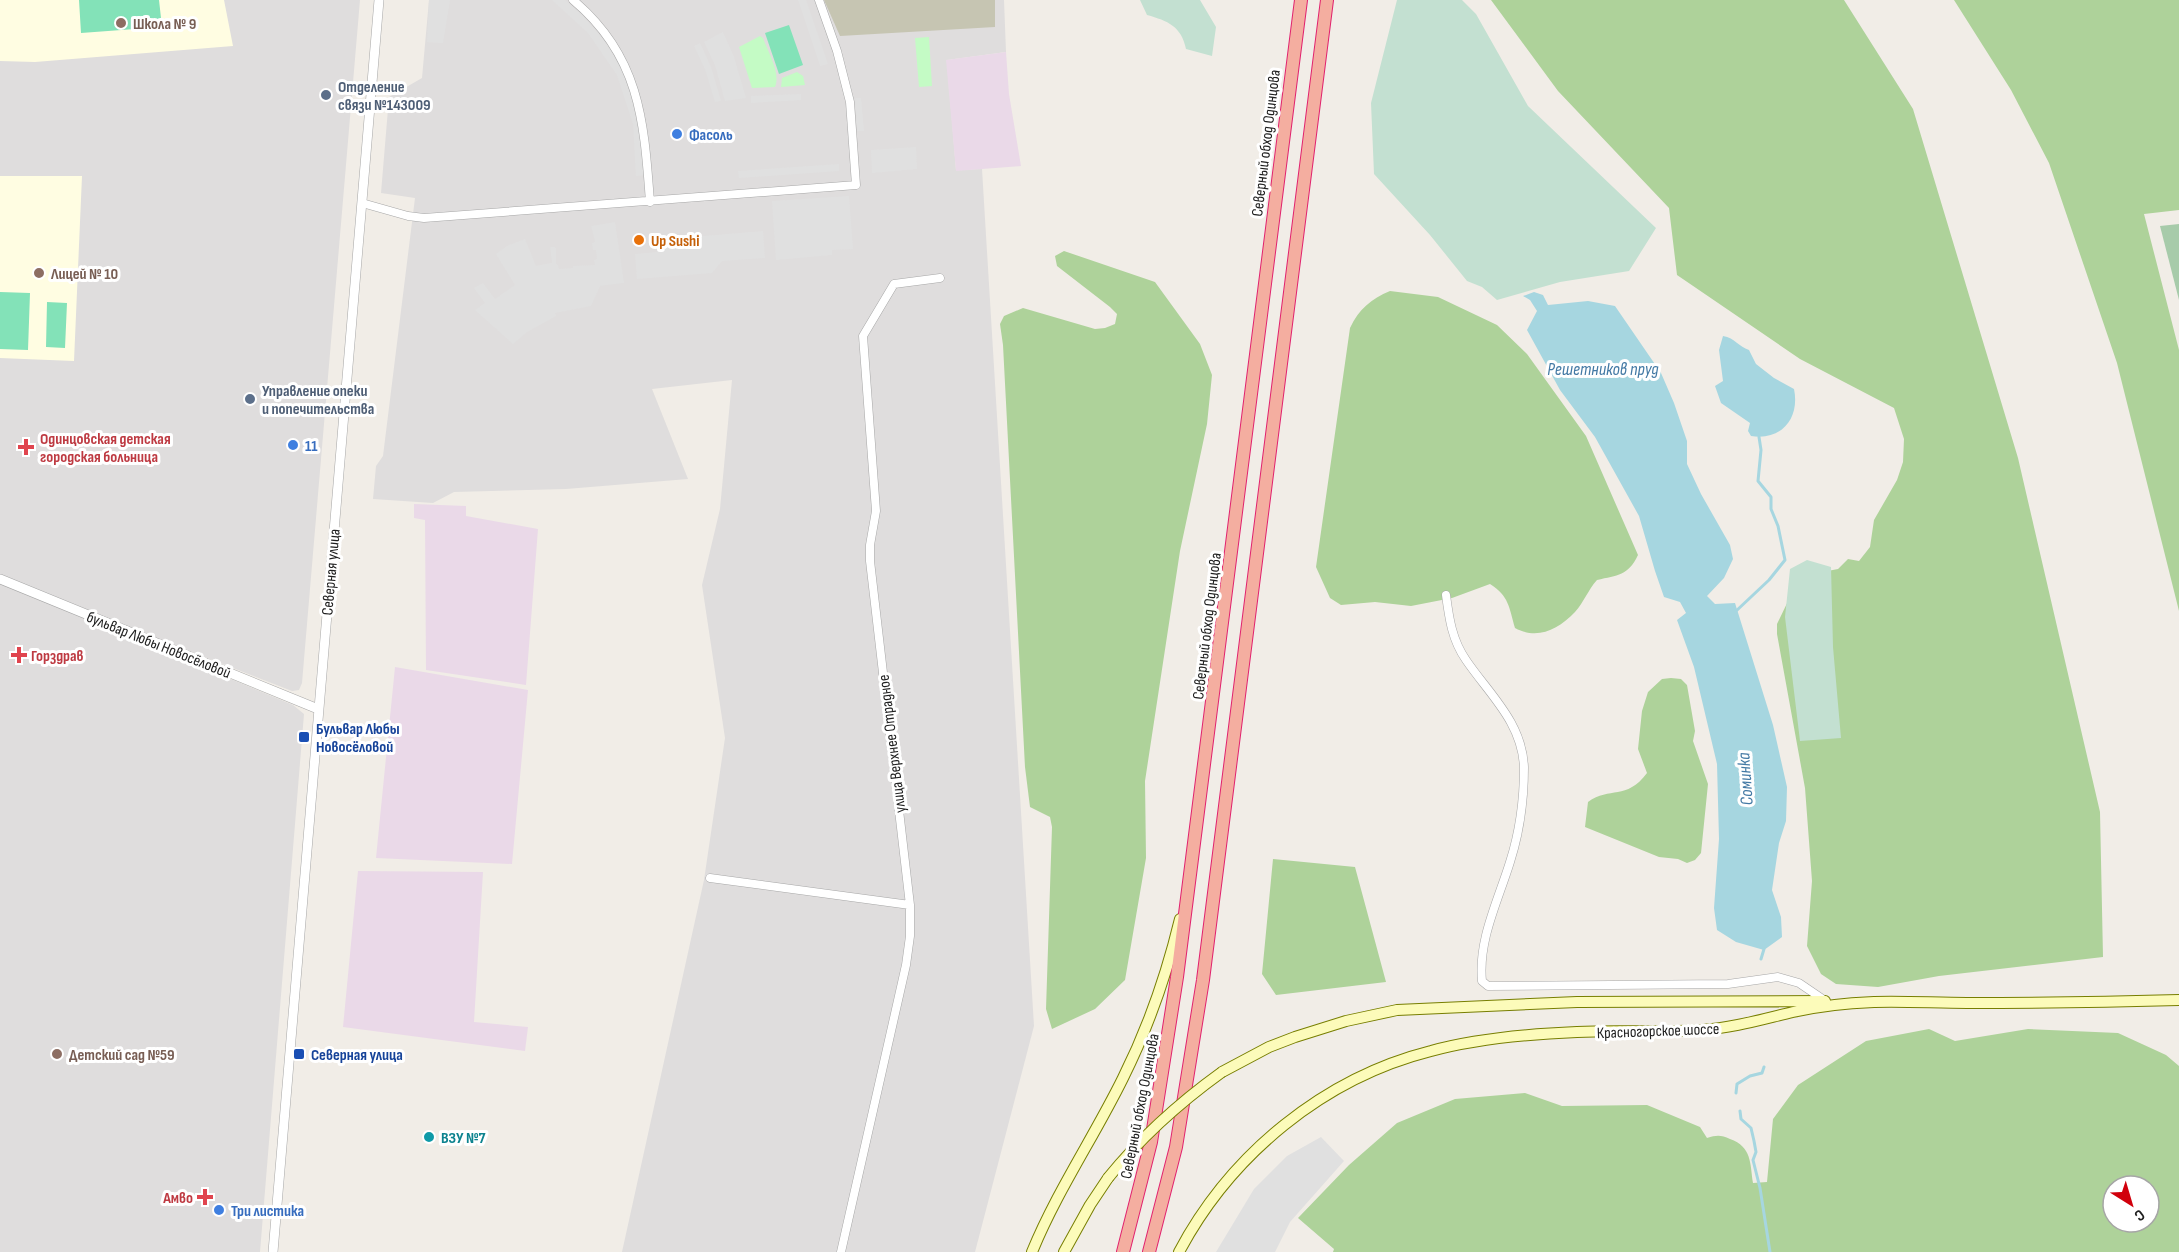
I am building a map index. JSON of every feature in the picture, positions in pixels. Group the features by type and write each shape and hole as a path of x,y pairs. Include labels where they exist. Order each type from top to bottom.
{"highway":[{"name":"Северный обход Одинцова","path":"1123,1252 1142,1182 1159,1101 1196,835 1301,0"},
{"path":"1149,1252 1176,1147 1194,1043 1257,568 1300,202 1327,0"}],"main road":[{"path":"1032,1252 1067,1180 1124,1077 1138,1045 1174,943 1191,871 1196,835"},
{"name":"Красногорское шоссе","path":"1179,1252 1194,1224 1224,1185 1270,1136 1299,1112 1354,1081 1414,1056 1472,1043 1543,1034 1714,1029 1742,1025 1796,1011 1874,1002 2179,1000"},
{"name":"Красногорское шоссе","path":"2134,1001 2179,1005"},
{"path":"1064,1252 1108,1179 1142,1139 1162,1120 1222,1072 1269,1047 1346,1021 1397,1010 1588,1002 1874,1002"}],"street":[{"name":"Северная улица","path":"273,1252 379,0"},
{"path":"573,0 587,12 611,44 630,77 637,96 645,134 650,202"},
{"path":"362,203 408,216 424,218 856,185 850,102 834,43 819,0"},
{"name":"улица Верхнее Отрадное","path":"841,1252 906,965 910,936 910,905 870,561 870,545 876,511 863,336 894,284 940,278"},
{"name":"бульвар Любы Новосёловой","path":"0,579 318,709"},
{"path":"1446,595 1450,629 1465,659 1495,696 1511,721 1521,741 1524,766 1520,826 1483,948 1482,981 1488,986 1728,984 1778,977 1799,983 1825,1001"},
{"path":"710,878 910,905"}],"shaded area":[{"path":"0,0 360,0 302,683 299,690 292,691 0,577"},
{"name":"Школа № 9","path":"0,0 224,0 233,46 35,62 0,61"},
{"path":"429,0 1004,0 1006,52 947,60 956,170 982,169 1034,1026 975,1252 622,1252 704,880 725,738 702,585 720,509 732,380 652,389 688,479 566,489 454,492 433,503 373,499 376,466 383,456 415,198 381,193 389,97 422,78"},
{"path":"429,0 450,0 443,43 427,42"},
{"path":"552,0 565,0 583,16 604,40 621,67 633,96 644,159 644,175 636,176 633,124 617,75 588,33"},
{"path":"798,0 806,0 828,64 820,66"},
{"path":"824,0 995,0 995,27 840,36"},
{"path":"1140,0 1200,0 1216,27 1212,56 1186,49 1177,30 1167,22 1147,15"},
{"path":"1397,0 1462,0 1476,14 1528,106 1656,228 1629,271 1560,282 1497,300 1482,287 1467,281 1430,235 1374,174 1371,103"},
{"path":"723,32 734,57 746,98 725,101 715,65 704,42"},
{"path":"700,43 711,67 721,101 715,102 705,69 694,46"},
{"path":"1006,52 1009,94 1021,166 956,171 946,60"},
{"path":"801,94 801,100 751,103 751,96"},
{"path":"855,98 861,98 864,131 857,131"},
{"path":"916,147 917,169 872,173 871,150"},
{"path":"839,164 839,171 739,178 738,171"},
{"name":"Лицей № 10","path":"0,176 82,176 74,361 0,358"},
{"path":"849,196 853,249 832,250 832,255 776,260 772,201"},
{"path":"615,222 624,283 600,286 591,306 555,313 556,316 527,332 513,344 475,310 485,303 474,288 483,283 495,299 515,285 496,254 507,246 525,239 536,266 552,263 550,247 556,248 556,264 559,269 595,265 594,260 597,259 596,250 593,250 592,243 595,242 591,226"},
{"path":"763,231 765,258 722,261 712,273 637,279 635,254 657,252 657,245 664,237 668,239"},
{"path":"414,504 466,506 466,516 538,529 526,685 426,670 425,520 414,518"},
{"path":"1807,560 1831,567 1833,647 1841,738 1800,741 1785,617 1790,569"},
{"path":"0,583 293,705 304,714 260,1252 0,1252"},
{"path":"395,667 528,690 512,864 376,858"},
{"path":"358,871 483,872 474,1022 528,1027 525,1051 343,1027"},
{"path":"1321,1137 1344,1161 1290,1222 1275,1252 1216,1252 1254,1189 1287,1156"}],"green space":[{"path":"79,0 159,0 162,27 81,33"},
{"path":"1491,0 1844,0 1913,109 2018,458 2100,812 2103,957 1939,976 1878,987 1836,984 1821,974 1807,946 1812,881 1805,788 1777,624 1791,595 1812,574 1838,569 1848,559 1859,561 1870,547 1874,520 1897,480 1903,462 1904,439 1894,408 1800,359 1677,275 1669,208 1558,91"},
{"path":"1954,0 2179,0 2179,210 2144,214 2179,350 2179,611 2117,363 2049,163 2011,90"},
{"path":"789,25 803,65 779,74 765,33"},
{"path":"760,36 763,38 775,69 775,87 752,88 739,47"},
{"path":"929,37 932,86 919,87 915,38"},
{"path":"797,72 803,76 805,85 781,87 782,78"},
{"path":"2179,224 2179,300 2160,226"},
{"path":"1064,251 1155,282 1200,344 1212,375 1207,424 1180,551 1145,781 1146,858 1125,980 1095,1009 1052,1029 1046,1009 1052,827 1050,817 1030,807 1025,767 1003,345 1000,324 1004,316 1023,308 1095,329 1115,324 1117,314 1110,307 1057,266 1055,256"},
{"path":"1390,291 1438,297 1497,325 1527,354 1586,436 1638,555 1626,571 1597,580 1575,612 1562,624 1539,633 1515,628 1505,598 1490,584 1452,598 1411,606 1375,602 1341,605 1330,598 1316,567 1350,328 1366,305"},
{"path":"0,292 30,293 28,350 0,349"},
{"path":"47,302 67,303 65,348 46,347"},
{"path":"1662,679 1681,679 1687,685 1695,731 1693,741 1708,784 1701,853 1695,860 1687,863 1678,859 1659,857 1585,827 1588,802 1596,797 1632,787 1647,773 1638,749 1642,711 1648,692"},
{"path":"1273,859 1355,867 1386,982 1276,995 1262,974"},
{"path":"1929,1029 1955,1041 2028,1029 2118,1033 2166,1055 2179,1066 2179,1252 1333,1252 1334,1249 1298,1218 1349,1165 1397,1123 1455,1099 1525,1093 1562,1106 1647,1105 1700,1127 1707,1138 1721,1136 1737,1142 1749,1157 1753,1183 1767,1182 1773,1119 1798,1085 1866,1041"}],"water":[{"name":"Решетников пруд","path":"1534,292 1543,295 1548,305 1588,301 1615,306 1661,373 1687,441 1687,464 1730,545 1733,559 1724,578 1707,596 1715,604 1735,603 1773,725 1787,787 1786,821 1779,843 1772,890 1781,917 1782,937 1764,950 1736,942 1717,930 1714,908 1719,839 1717,764 1694,667 1677,620 1686,613 1680,602 1664,597 1639,516 1595,437 1560,390 1527,330 1537,311 1530,300 1523,296"},
{"path":"1723,336 1749,350 1756,364 1774,378 1794,389 1795,400 1791,418 1780,431 1762,437 1751,436 1748,431 1750,423 1721,403 1715,386 1723,381 1719,350"}],"waterway":[{"path":"1735,612 1769,580 1785,560 1778,526 1771,509 1771,497 1758,481 1761,450 1759,437"},
{"name":"Соминка","path":"1761,959 1764,949"},
{"name":"Соминка","path":"1736,1093 1737,1084 1750,1076 1762,1073 1764,1067"},
{"name":"Соминка","path":"1740,1111 1741,1119 1751,1128 1754,1141 1756,1152 1753,1160 1770,1252"}],"place":[{"name":"Школа № 9","path":"121,23"},
{"name":"Отделение связи №143009","path":"326,95"},
{"name":"Фасоль","path":"677,134"},
{"name":"Up Sushi","path":"639,240"},
{"name":"Лицей № 10","path":"39,273"},
{"name":"Управление опеки и попечительства","path":"250,399"},
{"name":"11","path":"293,445"},
{"name":"Одинцовская детская городская больница","path":"26,447"},
{"name":"Горздрав","path":"19,655"},
{"name":"Бульвар Любы Новосёловой","path":"304,737"},
{"name":"Детский сад №59","path":"57,1054"},
{"name":"Северная улица","path":"299,1054"},
{"name":"ВЗУ №7","path":"429,1137"},
{"name":"Амво","path":"205,1197"},
{"name":"Три листика","path":"219,1210"}]}
